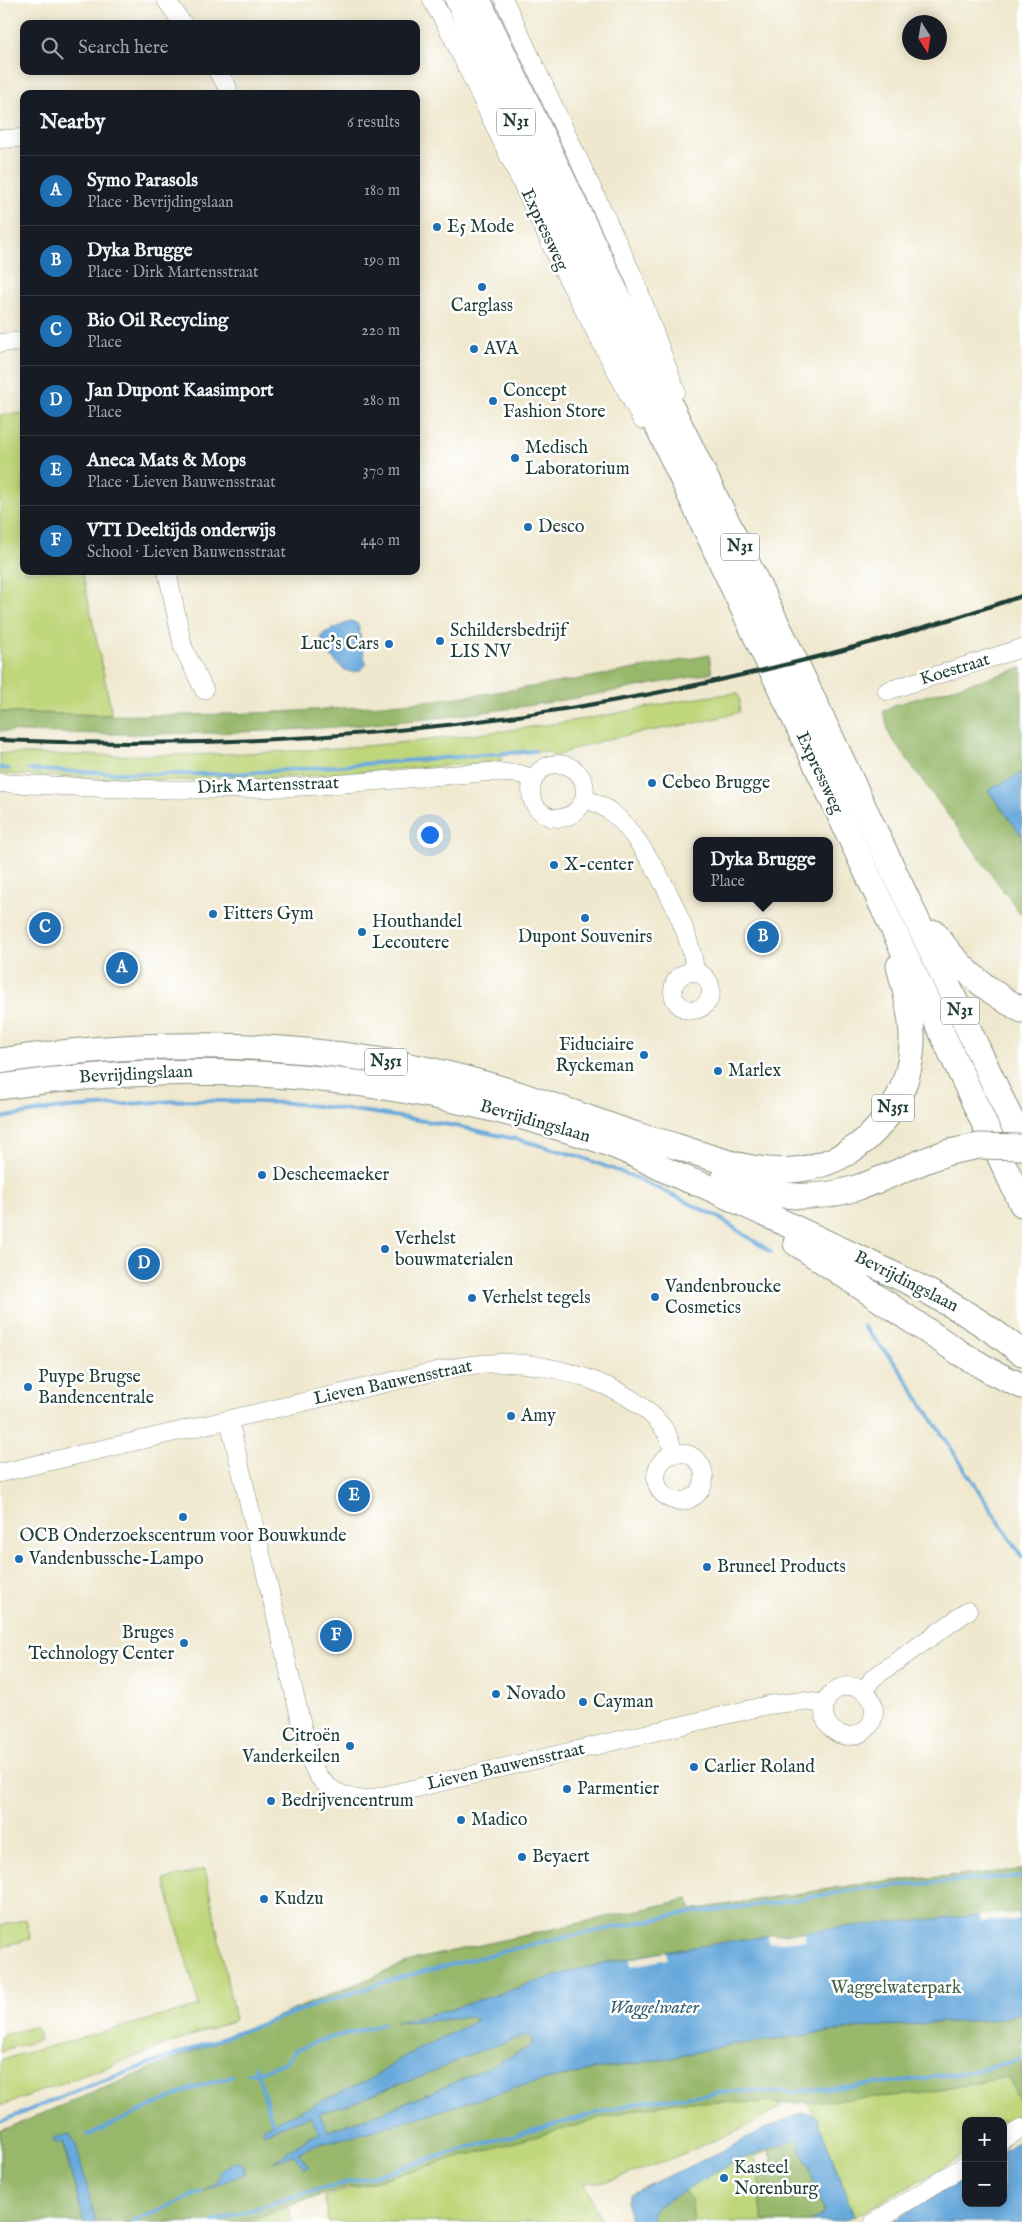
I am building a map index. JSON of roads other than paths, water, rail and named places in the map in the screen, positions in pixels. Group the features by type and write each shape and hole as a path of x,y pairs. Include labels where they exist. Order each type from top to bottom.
{"highway":[{"name":"Expressweg","path":"458,0 678,444 899,880 1022,1143"},
{"name":"Expressweg","path":"478,0 636,335 678,444 883,908 1022,1204"},
{"path":"899,880 919,901 936,934 954,959 977,982 999,998 1022,1010"},
{"name":"N351","path":"636,1135 738,1166 773,1171 801,1169 841,1157 874,1132 894,1105 906,1081 911,1059 912,1037 911,1018 883,908"},
{"name":"Bevrijdingslaan","path":"0,1060 74,1052 166,1046 259,1047 352,1056 424,1068 494,1086 636,1135"},
{"name":"Bevrijdingslaan","path":"0,1087 44,1080 117,1074 210,1072 274,1074 341,1080 407,1091 511,1114 588,1137 630,1152 682,1179 703,1185 930,1291 986,1326 1022,1353"},
{"path":"0,1100 82,1088 117,1074"},
{"name":"N351","path":"636,1135 703,1171 737,1185 778,1195 806,1196 830,1194 855,1188 950,1152 979,1146 1022,1147"},
{"name":"N351","path":"682,1179 700,1192 768,1226 813,1253 960,1353 994,1373 1022,1386"}],"street":[{"path":"166,0 180,20"},
{"name":"Expressweg","path":"432,0 450,32 589,321 650,437 678,444 688,417 668,374 635,280 504,0"},
{"path":"220,75 228,90"},
{"path":"0,139 20,138"},
{"path":"0,343 20,341"},
{"path":"168,575 183,647 204,690"},
{"name":"Koestraat","path":"887,691 1022,648"},
{"path":"551,765 569,766 583,780 584,798 579,808 570,815 560,818 549,816 540,810 533,801 534,779 541,770 551,765"},
{"name":"Dirk Martensstraat","path":"0,782 125,790 296,787 490,772 520,774 534,779"},
{"path":"584,798 597,803 612,813 634,837 655,871 677,913 690,944 695,972"},
{"name":"Lieven Bauwensstraat","path":"0,1473 471,1364 524,1364 576,1375 620,1393 641,1406 656,1420 667,1433 674,1454"},
{"name":"Lieven Bauwensstraat","path":"229,1420 310,1759 321,1780 340,1795 366,1800 768,1705 803,1702 825,1704"},
{"path":"864,1691 873,1678 968,1611"},
{"path":"851,1686 864,1691 873,1703 873,1719 862,1732 854,1736 844,1736 830,1727 826,1720 825,1704 835,1691 851,1686"},
{"path":"1007,2137 1022,2128"},
{"path":"874,2222 962,2167"}],"water":[{"path":"351,621 358,624 366,665 359,671 353,672 339,666 328,652 321,637 324,633"},
{"path":"1022,773 1022,836 988,790"},
{"name":"Waggelwater","path":"1022,1913 1022,2012 1002,2019 868,2027 723,2046 667,2059 603,2068 528,2084 372,2131 312,2146 298,2153 309,2167 304,2169 294,2155 273,2162 310,2137 320,2133 310,2116 264,2133 262,2128 373,2078 403,2057 478,2020 467,2016 443,2020 396,2022 449,2009 580,1969 658,1953 813,1930","holes":["526,2035 531,2038 532,2044 529,2047 480,2071 430,2093 354,2122 328,2131 319,2113 359,2101 383,2090 424,2076 469,2055"]},
{"path":"802,2113 812,2114 817,2117 854,2217 839,2221 810,2222 822,2216 825,2211 797,2139 761,2151 754,2156 739,2159 658,2206 652,2211 653,2222 630,2222 627,2202 630,2194 733,2146 760,2131"},
{"path":"70,2134 76,2144 96,2222 84,2222 63,2142 55,2143 53,2139"},
{"path":"1022,2139 1022,2220 1019,2222 892,2222 962,2178 962,2207 1007,2207 1007,2148"},
{"path":"234,2162 242,2163 245,2166 244,2174 201,2192 217,2182 219,2172"}],"waterway":[{"path":"29,770 152,774 235,774 535,751"},
{"path":"0,768 9,769"},
{"path":"0,1118 54,1109 190,1100 289,1103 368,1112 456,1126 524,1141 578,1156 634,1177 716,1216 771,1252"},
{"path":"863,1326 896,1364 1022,1557"},
{"path":"0,2122 83,2088 321,2003 401,1977 538,1943 681,1914 774,1903 867,1888 1022,1876"},
{"path":"248,2073 257,2073 285,2062 295,2051 315,2042 383,2024"},
{"path":"213,2222 308,2192 381,2174 473,2146 640,2102 735,2091 795,2092 900,2081 966,2073 1022,2059"},
{"path":"255,2066 273,2124"},
{"path":"88,2135 190,2089 233,2076"},
{"path":"132,2222 201,2192"}],"railway":[{"path":"0,740 130,743 260,740 389,731 518,716 646,695 773,668 898,635 1022,596"}],"place":[{"name":"E5 Mode","path":"437,227"},
{"name":"Carglass","path":"482,287"},
{"name":"AVA","path":"474,349"},
{"name":"Concept Fashion Store","path":"493,401"},
{"name":"Medisch Laboratorium","path":"515,458"},
{"name":"Desco","path":"528,527"},
{"name":"Schildersbedrijf LIS NV","path":"440,641"},
{"name":"Luc's Cars","path":"389,644"},
{"name":"Cebeo Brugge","path":"652,783"},
{"name":"X-center","path":"554,865"},
{"name":"Fitters Gym","path":"213,914"},
{"name":"Dupont Souvenirs","path":"585,918"},
{"name":"Bio Oil Recycling","path":"45,928"},
{"name":"Houthandel Lecoutere","path":"362,932"},
{"name":"Dyka Brugge","path":"763,937"},
{"name":"Symo Parasols","path":"122,968"},
{"name":"Fiduciaire Ryckeman","path":"644,1055"},
{"name":"Marlex","path":"718,1071"},
{"name":"Descheemaeker","path":"262,1175"},
{"name":"Verhelst bouwmaterialen","path":"385,1249"},
{"name":"Jan Dupont Kaasimport","path":"144,1264"},
{"name":"Vandenbroucke Cosmetics","path":"655,1297"},
{"name":"Verhelst tegels","path":"472,1298"},
{"name":"Puype Brugse Bandencentrale","path":"28,1387"},
{"name":"Amy","path":"511,1416"},
{"name":"Aneca Mats & Mops","path":"354,1496"},
{"name":"OCB Onderzoekscentrum voor Bouwkunde","path":"183,1517"},
{"name":"Vandenbussche-Lampo","path":"19,1559"},
{"name":"Bruneel Products","path":"707,1567"},
{"name":"VTI Deeltijds onderwijs","path":"336,1636"},
{"name":"Bruges Technology Center","path":"184,1643"},
{"name":"Novado","path":"496,1694"},
{"name":"Cayman","path":"583,1702"},
{"name":"Citroën Vanderkeilen","path":"350,1746"},
{"name":"Carlier Roland","path":"694,1767"},
{"name":"Parmentier","path":"567,1789"},
{"name":"Bedrijvencentrum","path":"271,1801"},
{"name":"Madico","path":"461,1820"},
{"name":"Beyaert","path":"522,1857"},
{"name":"Kudzu","path":"264,1899"},
{"name":"Kasteel Norenburg","path":"724,2178"}],"park label":[{"name":"Waggelwaterpark","path":"896,1988"}]}
